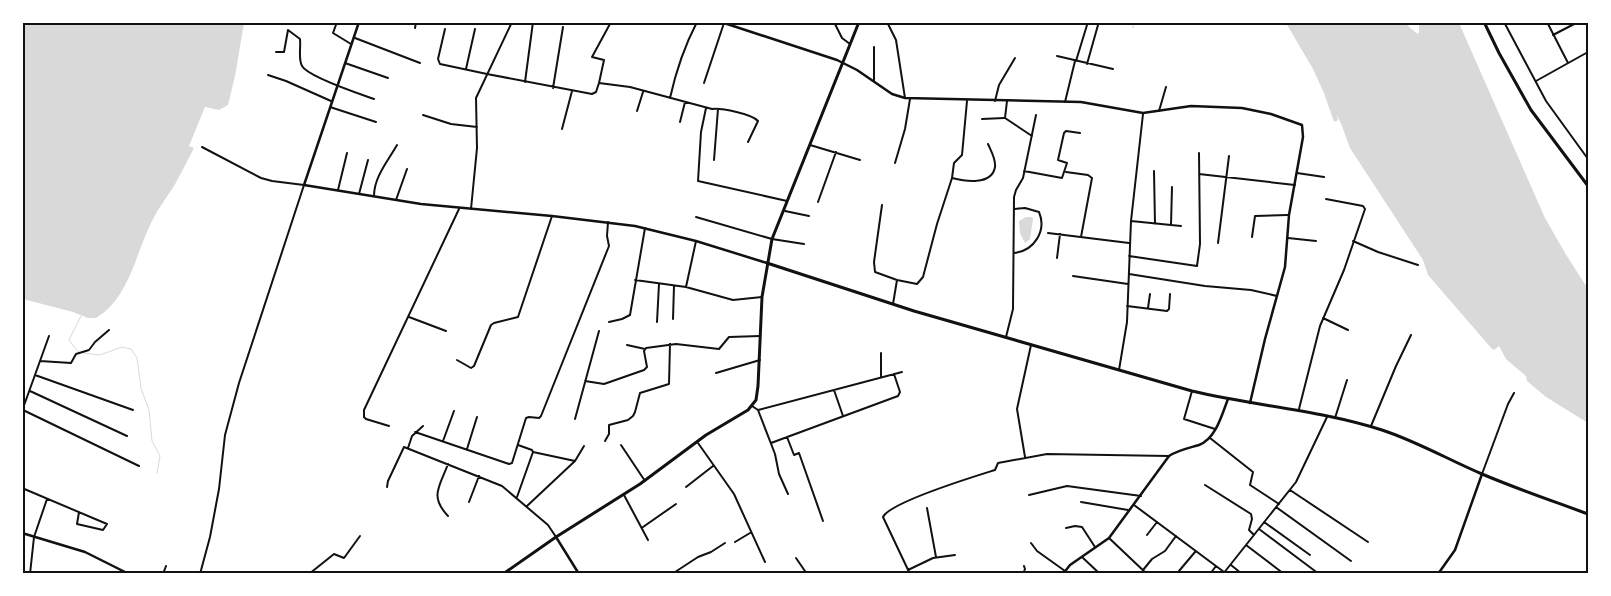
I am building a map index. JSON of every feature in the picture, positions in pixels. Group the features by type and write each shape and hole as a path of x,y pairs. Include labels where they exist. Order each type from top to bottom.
{"main road":[{"path":"503,574 556,537 645,481 698,442 752,406 757,394 762,297 772,239 859,22"},
{"path":"1484,22 1503,60 1532,110 1588,186"},
{"path":"767,263 893,304 1192,391 1371,426 1401,436 1482,474 1588,514"}],"street":[{"path":"337,22 333,33 351,44"},
{"path":"200,574 210,537 219,488 225,436 239,383 336,85 359,22"},
{"path":"415,28 416,22"},
{"path":"471,209 477,148 476,98 512,22"},
{"path":"525,82 533,22"},
{"path":"446,29 438,59 439,63 553,88 593,94 596,92 599,83 604,60 592,57 611,22"},
{"path":"670,98 675,75 687,42 697,22"},
{"path":"834,22 842,38 850,44"},
{"path":"887,22 896,40 906,98"},
{"path":"1504,22 1546,101 1588,159"},
{"path":"1547,22 1568,63"},
{"path":"1554,35 1578,22"},
{"path":"704,83 723,23 843,62 892,94 910,99 1092,103 1143,113 1191,106 1242,108 1271,114 1299,123 1302,125 1304,132 1289,215 1285,267 1250,403"},
{"path":"1065,102 1075,61 1087,25"},
{"path":"1087,64 1098,26"},
{"path":"553,88 563,27"},
{"path":"466,70 475,29"},
{"path":"276,52 284,52 288,30 300,39 301,62 306,70 336,85 374,99"},
{"path":"353,38 420,63"},
{"path":"874,47 874,81"},
{"path":"1536,81 1588,52"},
{"path":"1058,56 1087,64 1113,68"},
{"path":"995,101 1000,85 1015,58"},
{"path":"344,62 388,78"},
{"path":"268,75 331,101"},
{"path":"599,83 625,86 706,108 718,109 756,119 758,123 748,142"},
{"path":"1159,112 1166,87"},
{"path":"562,129 572,91"},
{"path":"637,111 644,91"},
{"path":"895,163 910,99"},
{"path":"882,205 874,270 876,273 897,280 917,284 922,279 952,178 954,163 962,155 967,101"},
{"path":"1005,118 1007,101"},
{"path":"680,122 685,102"},
{"path":"330,107 376,122"},
{"path":"706,108 701,132 698,181 787,201"},
{"path":"714,160 718,109"},
{"path":"1120,370 1127,306 1131,221 1143,113"},
{"path":"423,115 451,124 476,127"},
{"path":"1006,337 1013,310 1015,192 1021,182 1024,171 1036,115"},
{"path":"982,119 1005,118 1032,136"},
{"path":"1024,171 1061,178 1067,164 1058,160 1064,133 1066,131 1080,132"},
{"path":"952,178 976,181 991,174 995,165 988,144"},
{"path":"374,196 378,177 397,145"},
{"path":"810,145 860,160"},
{"path":"202,147 261,178 272,181 459,208 608,222 645,228 696,241 767,263"},
{"path":"818,202 836,152"},
{"path":"1129,256 1197,266 1200,244 1199,153"},
{"path":"338,190 347,154"},
{"path":"1218,243 1229,156"},
{"path":"360,194 368,160"},
{"path":"396,200 407,169"},
{"path":"1154,171 1155,224"},
{"path":"1065,172 1088,175 1092,178 1081,237"},
{"path":"1297,173 1324,177"},
{"path":"1199,174 1295,186"},
{"path":"1171,225 1172,187"},
{"path":"1298,412 1323,318 1344,270 1364,212 1364,208 1326,199"},
{"path":"389,426 366,419 364,412 459,208"},
{"path":"1014,209 1031,209 1039,212 1040,217 1040,227 1036,242 1023,252 1014,253"},
{"path":"784,210 809,216"},
{"path":"1252,238 1255,216 1289,215"},
{"path":"457,360 470,368 474,366 492,325 518,317 552,216"},
{"path":"696,217 772,239 804,244"},
{"path":"1131,221 1181,226"},
{"path":"415,432 510,464 513,462 526,418 539,418 541,416 600,273 610,246 607,236 608,222"},
{"path":"609,322 629,316 645,228"},
{"path":"1048,233 1130,243"},
{"path":"1057,258 1060,234"},
{"path":"1288,238 1316,241"},
{"path":"686,287 696,241"},
{"path":"1353,241 1378,252 1418,265"},
{"path":"1129,274 1205,286 1251,290 1277,296"},
{"path":"1073,276 1128,284"},
{"path":"635,280 686,287 733,300 762,297"},
{"path":"893,304 897,280"},
{"path":"657,322 659,283"},
{"path":"673,319 674,286"},
{"path":"1148,308 1150,294"},
{"path":"1127,306 1168,310 1170,294"},
{"path":"409,316 446,331"},
{"path":"1323,318 1348,330"},
{"path":"40,361 71,363 75,354 89,350 95,342 110,330"},
{"path":"575,419 599,331"},
{"path":"1371,426 1411,335"},
{"path":"49,336 23,410 139,466"},
{"path":"627,346 645,349 670,344 719,349 730,337 760,336"},
{"path":"605,441 609,425 628,420 634,414 640,393 668,384 670,344"},
{"path":"1025,457 1017,409 1031,345"},
{"path":"585,381 604,384 644,370 646,367 645,349"},
{"path":"880,353 881,378"},
{"path":"716,373 760,360"},
{"path":"758,410 902,372"},
{"path":"771,442 899,395 900,392 894,374"},
{"path":"35,375 133,410"},
{"path":"1335,418 1347,380"},
{"path":"834,390 843,416"},
{"path":"30,391 127,436"},
{"path":"1192,391 1184,419 1215,429"},
{"path":"1438,574 1455,550 1502,417 1514,393"},
{"path":"910,574 884,521 883,517 886,512 940,487 995,470 998,463 1025,457 1064,453 1169,456 1204,443 1210,438 1228,399"},
{"path":"752,406 758,410 771,442 779,474 788,494"},
{"path":"443,441 454,412"},
{"path":"1134,505 1224,573 1290,490 1327,417"},
{"path":"467,449 477,418"},
{"path":"408,448 415,432 423,426"},
{"path":"787,437 794,455 799,453 823,521"},
{"path":"1210,438 1254,473 1250,484 1279,504"},
{"path":"698,442 734,494 765,562"},
{"path":"518,445 533,452 575,461"},
{"path":"622,445 645,481"},
{"path":"527,506 575,461 584,446"},
{"path":"387,487 403,448 408,448 480,476 502,486 517,497 548,526 579,574"},
{"path":"517,497 533,452"},
{"path":"1031,543 1037,551 1064,572 1082,556 1109,538 1169,456"},
{"path":"448,464 436,498 440,508 448,516"},
{"path":"686,487 714,466"},
{"path":"469,502 480,476"},
{"path":"1205,485 1252,514 1249,530 1254,535"},
{"path":"1029,495 1067,486 1141,496"},
{"path":"22,488 107,523 107,524 102,530 77,524 79,512"},
{"path":"1290,490 1368,542"},
{"path":"624,495 648,540"},
{"path":"30,574 34,536 47,499"},
{"path":"1081,502 1130,511"},
{"path":"642,528 676,504"},
{"path":"1276,507 1351,562"},
{"path":"927,508 936,557"},
{"path":"1147,535 1157,522"},
{"path":"1264,522 1310,556"},
{"path":"1066,528 1082,527 1095,548"},
{"path":"1259,529 1319,574"},
{"path":"735,542 751,532"},
{"path":"22,533 85,552 129,574"},
{"path":"309,574 334,554 344,558 360,536"},
{"path":"1143,570 1152,559 1165,551 1176,536"},
{"path":"1109,538 1147,574"},
{"path":"672,574 698,557 711,552 725,543"},
{"path":"1246,545 1284,574"},
{"path":"1180,571 1196,551"},
{"path":"908,570 936,557 941,558 955,555"},
{"path":"1082,556 1100,574"},
{"path":"796,558 807,574"},
{"path":"1231,565 1242,574"},
{"path":"163,574 166,566"},
{"path":"1023,574 1024,566"},
{"path":"1210,574 1216,566"},
{"path":"574,574 576,570"}],"shaded area":[{"path":"23,22 244,23 228,105 219,110 205,107 189,146 194,148 174,186 153,219 131,273 117,299 96,318 88,318 73,312 23,299"},
{"path":"1286,23 1407,23 1418,34 1419,23 1459,23 1545,218 1588,289 1588,423 1546,397 1527,381 1526,376 1506,359 1499,346 1494,350 1492,349 1428,275 1423,260 1350,148 1337,115 1338,120 1334,122 1313,69"},
{"path":"1026,217 1032,217 1033,219 1030,239 1025,243 1020,233 1019,221"}],"waterway":[{"path":"1133,28 1134,22"},
{"path":"79,352 69,340 81,316"},
{"path":"83,353 100,355 122,347 131,349 137,358 141,388 149,410 152,441 160,456 157,473"}]}
